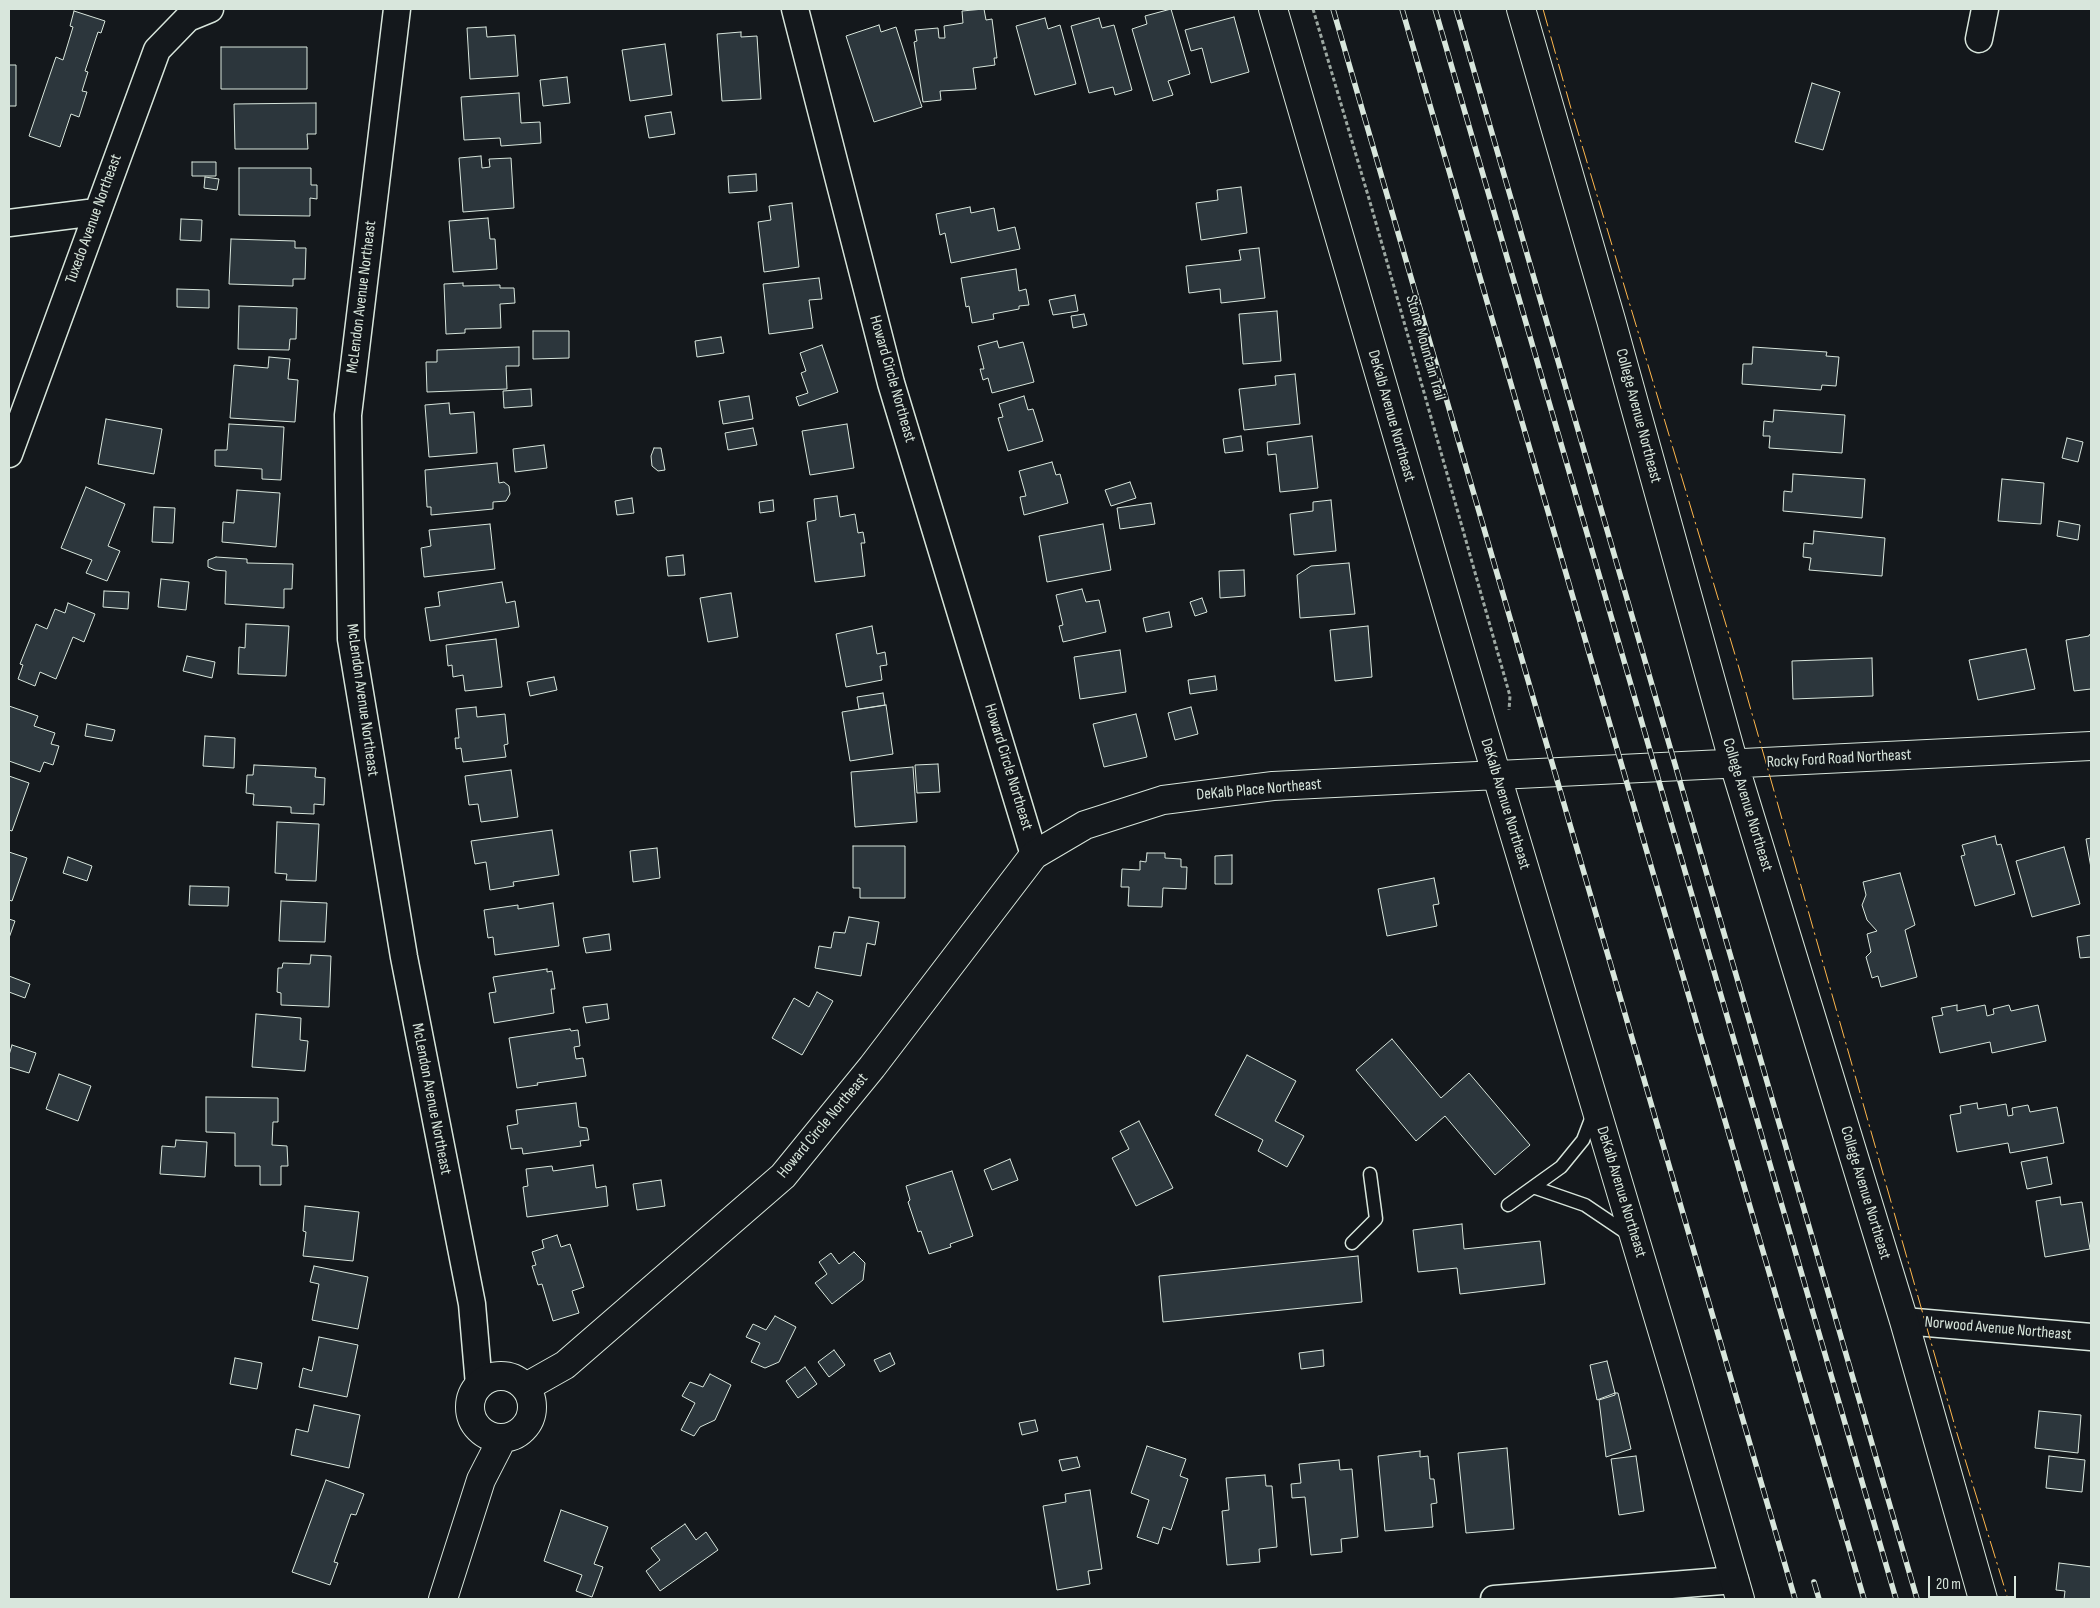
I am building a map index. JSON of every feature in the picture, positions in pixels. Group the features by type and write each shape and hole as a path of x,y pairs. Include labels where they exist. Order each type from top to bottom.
{"street":[{"name":"Tuxedo Avenue Northeast","path":"9,454 96,212 157,50 188,18 210,9"},
{"name":"McLendon Avenue Northeast","path":"397,9 348,415 350,639 404,957 472,1304 479,1385 473,1394 469,1407 472,1419 491,1435 481,1480 443,1599"},
{"name":"Howard Circle Northeast","path":"526,1387 565,1365 783,1176 872,1067 1034,856 891,383 796,9"},
{"name":"DeKalb Avenue Northeast","path":"1273,9 1738,1590"},
{"name":"College Avenue Northeast","path":"1521,9 1611,320 1734,764 1904,1320 1983,1599"},
{"path":"1979,39 1985,9"},
{"path":"9,223 96,212"},
{"name":"Rocky Ford Road Northeast","path":"1497,775 2091,746"},
{"name":"DeKalb Place Northeast","path":"1034,856 1085,825 1163,800 1273,786 1497,775"},
{"name":"Norwood Avenue Northeast","path":"1904,1320 2091,1337"},
{"name":"Howard Circle Northeast","path":"532,1413 565,1365"},
{"path":"479,1385 488,1378 500,1376 513,1378 526,1387 532,1400 530,1422 522,1431 511,1437 491,1435"},
{"path":"1494,1599 1738,1590"}],"lane":[{"path":"1508,1205 1561,1167 1583,1140 1596,1108"},
{"path":"1352,1243 1376,1219 1370,1174"},
{"path":"1533,1187 1585,1205 1635,1238"}],"path":[{"name":"Stone Mountain Trail","path":"1313,9 1375,218 1510,696"}],"building":[{"path":"984,9 986,20 992,19 997,58 994,58 995,65 973,68 976,89 940,91 941,100 923,102 914,42 917,41 915,30 938,28 939,38 945,38 944,26 963,23 962,11"},
{"path":"1171,9 1190,74 1168,81 1173,95 1153,101 1132,29 1147,24 1145,16"},
{"path":"74,11 105,21 101,33 98,32 85,71 88,72 82,91 87,92 79,117 71,114 60,147 29,136 56,57 63,60 73,27 70,26"},
{"path":"1234,17 1249,72 1211,83 1202,48 1191,51 1185,30"},
{"path":"1045,18 1048,29 1060,25 1076,84 1035,95 1016,26"},
{"path":"1099,18 1102,28 1114,25 1132,90 1115,95 1113,87 1089,93 1071,26"},
{"path":"879,25 881,32 896,27 922,107 874,122 846,36"},
{"path":"486,27 487,37 515,35 518,76 470,79 467,28"},
{"path":"741,32 741,37 757,36 761,99 722,101 717,34"},
{"path":"665,44 672,95 630,101 622,50"},
{"path":"221,47 307,47 307,89 221,89"},
{"path":"9,65 16,65 16,106 9,106"},
{"path":"567,77 570,103 543,106 540,80"},
{"path":"1812,83 1840,92 1823,150 1795,142"},
{"path":"519,93 521,123 540,122 541,143 501,146 500,138 464,140 461,97"},
{"path":"316,103 316,134 307,134 308,149 235,149 234,104"},
{"path":"671,112 675,134 649,138 645,116"},
{"path":"481,156 482,168 490,167 489,159 511,158 514,208 463,212 459,158"},
{"path":"192,162 216,162 216,176 192,176"},
{"path":"239,168 311,168 311,185 317,185 317,199 310,198 310,216 239,215"},
{"path":"756,174 757,191 729,193 728,176"},
{"path":"205,177 219,179 217,190 204,188"},
{"path":"1241,187 1247,233 1201,240 1196,203 1218,200 1217,190"},
{"path":"792,203 799,267 764,272 758,222 771,220 769,206"},
{"path":"970,207 971,213 994,208 998,231 1015,227 1020,249 951,263 945,233 940,235 936,214"},
{"path":"488,218 490,239 495,239 497,269 453,272 449,221"},
{"path":"181,219 202,220 201,241 180,240"},
{"path":"231,239 295,241 295,248 306,248 305,279 293,279 293,286 229,284"},
{"path":"1259,248 1265,298 1221,303 1220,289 1189,293 1186,266 1241,260 1239,250"},
{"path":"1016,269 1019,291 1026,289 1029,305 993,314 994,319 972,323 969,306 966,307 961,278"},
{"path":"819,278 822,299 809,300 813,328 769,334 763,284"},
{"path":"463,283 463,286 500,285 500,288 514,288 515,303 500,304 501,328 465,329 465,333 446,334 444,284"},
{"path":"177,289 209,290 209,308 177,307"},
{"path":"1075,295 1078,311 1053,315 1049,300"},
{"path":"239,306 297,308 296,339 290,339 289,350 238,349"},
{"path":"1277,311 1281,361 1243,364 1239,314"},
{"path":"1084,314 1087,325 1073,328 1071,316"},
{"path":"533,331 569,331 569,358 533,359"},
{"path":"721,337 724,353 697,357 695,341"},
{"path":"997,341 999,348 1023,342 1034,382 992,393 988,378 983,380 980,369 984,369 978,346"},
{"path":"822,345 838,392 799,406 796,397 808,393 801,373 806,371 800,353"},
{"path":"519,347 519,366 506,366 507,389 427,392 426,362 437,362 437,350"},
{"path":"1753,347 1827,352 1826,356 1839,357 1836,386 1822,385 1821,390 1742,384 1743,364 1752,364"},
{"path":"269,357 290,359 288,379 298,380 295,422 230,418 234,365 268,368"},
{"path":"1295,374 1300,424 1244,430 1239,389 1276,385 1275,376"},
{"path":"531,389 532,406 504,408 503,391"},
{"path":"749,396 753,419 723,424 719,401"},
{"path":"1024,396 1028,410 1033,409 1043,441 1008,451 998,418 1003,417 999,404"},
{"path":"449,403 450,414 474,412 477,453 429,457 425,405"},
{"path":"1774,410 1845,415 1842,453 1769,448 1770,436 1763,436 1764,421 1773,422"},
{"path":"106,419 162,429 154,474 98,464"},
{"path":"229,424 284,427 281,480 262,479 262,469 215,466 215,450 227,450"},
{"path":"847,424 854,468 810,475 802,431"},
{"path":"753,428 757,445 728,450 725,433"},
{"path":"1241,436 1243,451 1225,453 1223,439"},
{"path":"1312,436 1318,488 1280,492 1276,454 1268,455 1267,442"},
{"path":"2067,438 2083,442 2078,462 2062,458"},
{"path":"544,445 547,468 515,472 513,449"},
{"path":"654,448 661,448 665,470 658,471 652,466 651,456"},
{"path":"1052,462 1056,475 1060,474 1068,503 1024,515 1020,497 1026,496 1019,471"},
{"path":"497,463 499,483 504,482 509,486 510,494 506,501 493,502 493,509 431,515 431,507 427,507 425,470"},
{"path":"1793,474 1865,479 1862,518 1783,511 1784,491 1792,492"},
{"path":"2002,479 2044,483 2041,524 1998,521"},
{"path":"1130,482 1136,498 1111,506 1105,490"},
{"path":"86,487 125,504 108,546 120,551 107,581 86,573 92,560 61,548"},
{"path":"237,490 280,493 276,547 222,542 223,522 234,523"},
{"path":"837,496 840,517 855,514 858,533 863,532 865,543 861,543 865,576 815,582 807,522 816,520 814,499"},
{"path":"632,498 634,513 617,515 615,501"},
{"path":"773,500 774,511 760,513 759,502"},
{"path":"1331,500 1336,551 1294,555 1290,514 1313,511 1313,502"},
{"path":"1151,503 1155,524 1120,529 1117,508"},
{"path":"154,507 175,508 173,543 152,542"},
{"path":"2059,521 2080,525 2078,540 2057,536"},
{"path":"490,524 495,569 424,577 421,548 431,546 429,530"},
{"path":"1103,524 1111,570 1047,582 1039,536"},
{"path":"1814,531 1885,538 1882,576 1809,570 1811,558 1803,557 1804,543 1813,544"},
{"path":"683,555 685,575 668,576 666,557"},
{"path":"216,557 247,559 247,563 293,564 292,589 284,589 284,608 225,604 226,571 208,567 208,560"},
{"path":"1349,563 1355,614 1300,618 1297,575 1311,566"},
{"path":"1244,570 1245,596 1220,598 1219,571"},
{"path":"161,579 189,582 186,610 158,607"},
{"path":"502,582 506,603 515,601 519,627 430,641 425,608 440,606 438,592"},
{"path":"1082,589 1086,602 1099,600 1106,632 1063,642 1059,626 1063,625 1056,595"},
{"path":"104,591 129,592 128,609 103,607"},
{"path":"731,593 738,637 708,642 700,598"},
{"path":"1202,598 1207,612 1195,616 1190,602"},
{"path":"68,603 95,614 84,642 73,637 56,679 40,672 35,686 18,679 23,665 20,664 36,624 47,629 55,609 65,613"},
{"path":"1169,612 1172,627 1146,632 1143,618"},
{"path":"246,624 289,626 286,676 238,674 239,647 245,648"},
{"path":"872,626 877,654 885,652 887,665 880,666 882,680 846,687 836,634"},
{"path":"1368,626 1372,677 1335,681 1330,630"},
{"path":"2091,634 2091,689 2074,691 2066,640"},
{"path":"496,639 502,687 465,691 463,675 453,677 452,665 448,666 446,645"},
{"path":"2026,649 2035,689 1978,700 1969,660"},
{"path":"1120,650 1126,692 1080,699 1074,657"},
{"path":"187,656 215,662 212,678 183,671"},
{"path":"1872,658 1873,696 1793,699 1792,661"},
{"path":"1215,676 1217,690 1190,694 1188,680"},
{"path":"554,677 557,690 530,696 527,682"},
{"path":"883,693 885,705 859,709 857,697"},
{"path":"886,705 893,754 850,761 842,712"},
{"path":"9,706 38,716 34,726 55,733 51,744 59,746 53,765 44,762 40,772 9,761"},
{"path":"476,707 477,717 505,714 508,744 504,745 506,757 463,762 461,748 456,749 455,738 459,738 456,709"},
{"path":"1191,707 1198,734 1175,740 1168,713"},
{"path":"1136,714 1147,757 1104,767 1093,724"},
{"path":"87,724 115,730 112,741 85,736"},
{"path":"205,736 235,738 234,768 203,766"},
{"path":"938,764 940,792 917,793 915,765"},
{"path":"254,765 316,768 315,777 325,778 324,805 314,804 314,814 291,813 291,807 253,805 254,794 246,793 247,775 253,775"},
{"path":"913,767 917,822 855,827 851,772"},
{"path":"511,770 518,817 481,822 478,804 469,805 465,776"},
{"path":"9,776 29,783 12,831 9,830"},
{"path":"277,822 319,824 316,881 286,880 287,874 275,873"},
{"path":"552,830 559,875 513,882 514,886 490,890 486,862 475,864 471,841"},
{"path":"1995,836 1997,845 2001,844 2015,894 1975,906 1961,856 1965,855 1962,845"},
{"path":"2091,838 2091,868 2086,839"},
{"path":"853,846 905,846 905,898 860,898 860,888 853,888"},
{"path":"2064,847 2080,904 2032,917 2016,861"},
{"path":"657,848 660,878 633,882 630,851"},
{"path":"9,852 27,858 12,901 9,900"},
{"path":"1147,853 1165,853 1165,858 1181,859 1181,867 1187,867 1186,889 1163,888 1162,907 1128,906 1129,887 1121,887 1122,869 1140,870 1140,861 1146,862"},
{"path":"1232,855 1232,884 1215,884 1215,856"},
{"path":"68,857 92,866 87,881 63,873"},
{"path":"1900,873 1915,925 1905,930 1917,977 1881,987 1878,976 1872,978 1866,957 1871,952 1867,934 1877,931 1867,920 1862,905 1866,895 1863,882"},
{"path":"1434,878 1439,904 1433,905 1437,926 1387,936 1378,889"},
{"path":"190,886 229,887 228,906 189,905"},
{"path":"281,901 327,903 325,942 279,941"},
{"path":"553,903 559,946 495,955 493,937 488,938 484,910 518,905 518,909"},
{"path":"849,917 879,922 875,945 867,943 861,976 815,968 819,946 831,948 834,932 845,933"},
{"path":"9,919 15,921 9,938"},
{"path":"609,934 611,950 586,953 583,938"},
{"path":"2091,935 2091,957 2080,958 2077,937"},
{"path":"311,955 331,956 329,1007 281,1005 281,993 277,992 278,968 282,968 283,963 310,964"},
{"path":"547,969 547,972 552,971 555,989 551,989 554,1013 494,1023 489,993 496,992 493,977"},
{"path":"9,976 30,984 25,998 9,992"},
{"path":"817,992 833,1001 802,1055 772,1038 794,998 809,1007"},
{"path":"607,1004 609,1019 586,1023 583,1007"},
{"path":"1957,1005 1957,1011 1985,1005 1987,1016 1994,1014 1993,1009 2009,1005 2011,1011 2038,1005 2046,1041 1992,1053 1990,1042 1940,1053 1932,1017 1943,1015 1941,1008"},
{"path":"256,1014 301,1018 300,1040 308,1041 305,1071 252,1067"},
{"path":"570,1029 571,1031 578,1030 580,1046 574,1047 576,1059 583,1058 586,1076 517,1088 509,1038"},
{"path":"1392,1039 1441,1098 1469,1073 1530,1145 1495,1175 1445,1116 1416,1141 1356,1070"},
{"path":"12,1045 36,1053 29,1073 9,1067 9,1055"},
{"path":"1247,1055 1296,1081 1275,1121 1304,1136 1287,1167 1258,1151 1263,1140 1215,1115"},
{"path":"59,1074 91,1086 78,1121 46,1109"},
{"path":"206,1097 278,1098 278,1122 273,1122 272,1145 287,1146 288,1166 281,1166 281,1185 260,1185 260,1166 235,1166 235,1133 206,1132"},
{"path":"576,1103 579,1127 587,1128 589,1140 580,1141 581,1146 523,1154 522,1148 511,1149 507,1126 518,1124 516,1110"},
{"path":"1977,1103 1978,1109 2006,1104 2008,1116 2013,1115 2012,1108 2028,1105 2030,1112 2057,1107 2064,1143 2010,1153 2008,1143 1957,1152 1950,1115 1961,1113 1960,1106"},
{"path":"1139,1121 1173,1188 1136,1206 1112,1158 1129,1149 1120,1131"},
{"path":"176,1140 207,1142 205,1177 160,1174 162,1146 175,1147"},
{"path":"2047,1157 2052,1184 2027,1189 2021,1162"},
{"path":"1010,1159 1018,1180 992,1190 984,1170"},
{"path":"593,1165 596,1188 606,1186 608,1206 527,1217 523,1187 528,1186 526,1169 552,1166 553,1171"},
{"path":"952,1171 973,1236 950,1244 951,1247 929,1254 921,1231 918,1232 908,1202 910,1200 906,1186"},
{"path":"661,1180 665,1206 637,1210 633,1184"},
{"path":"2060,1197 2061,1205 2082,1202 2090,1249 2045,1257 2036,1201"},
{"path":"305,1206 359,1212 353,1261 303,1256 306,1232 303,1231"},
{"path":"1462,1224 1464,1249 1540,1241 1545,1284 1460,1294 1457,1268 1418,1272 1413,1230"},
{"path":"557,1235 561,1247 570,1244 584,1287 572,1291 579,1313 553,1321 542,1284 538,1285 532,1266 536,1265 532,1252 544,1248 542,1240"},
{"path":"854,1252 865,1263 863,1280 832,1304 815,1283 827,1274 819,1262 831,1253 839,1264"},
{"path":"1358,1256 1362,1302 1163,1322 1159,1276"},
{"path":"314,1266 368,1277 358,1329 312,1320 319,1284 310,1282"},
{"path":"775,1316 796,1327 779,1362 765,1368 751,1362 760,1343 746,1337 753,1324 766,1330"},
{"path":"319,1337 358,1345 347,1397 299,1387 303,1368 312,1371"},
{"path":"834,1350 845,1365 829,1377 818,1362"},
{"path":"1323,1350 1324,1366 1301,1369 1299,1353"},
{"path":"890,1353 895,1364 880,1372 874,1360"},
{"path":"235,1358 262,1363 257,1389 230,1384"},
{"path":"1607,1361 1615,1393 1597,1400 1590,1365"},
{"path":"805,1367 817,1384 798,1398 786,1381"},
{"path":"710,1374 731,1385 715,1420 700,1427 694,1436 681,1430 695,1403 682,1396 690,1382 703,1387"},
{"path":"1615,1393 1618,1393 1631,1449 1606,1457 1599,1400 1615,1395"},
{"path":"314,1405 360,1415 349,1468 291,1455 296,1429 308,1432"},
{"path":"2039,1411 2081,1415 2078,1453 2035,1448"},
{"path":"1035,1420 1038,1431 1022,1435 1019,1423"},
{"path":"1147,1446 1186,1459 1180,1476 1188,1479 1171,1530 1163,1527 1158,1544 1137,1537 1149,1500 1131,1493"},
{"path":"1507,1448 1514,1529 1466,1533 1458,1453"},
{"path":"1420,1451 1420,1457 1428,1456 1430,1479 1434,1479 1437,1503 1431,1504 1433,1527 1385,1531 1378,1456"},
{"path":"1636,1456 1644,1511 1619,1515 1611,1459"},
{"path":"2049,1456 2085,1460 2082,1492 2046,1488"},
{"path":"1077,1457 1080,1467 1062,1471 1059,1460"},
{"path":"1339,1460 1340,1470 1352,1469 1358,1537 1341,1539 1342,1552 1311,1555 1305,1497 1292,1498 1291,1484 1301,1483 1299,1464"},
{"path":"1265,1475 1266,1486 1272,1486 1277,1547 1259,1549 1260,1562 1227,1565 1222,1511 1229,1510 1226,1478"},
{"path":"326,1480 364,1494 356,1515 351,1514 334,1562 338,1563 330,1585 292,1572"},
{"path":"1090,1490 1102,1569 1088,1571 1090,1584 1057,1590 1043,1506 1066,1502 1065,1494"},
{"path":"561,1510 608,1527 594,1564 603,1567 592,1597 576,1591 582,1575 544,1561"},
{"path":"685,1524 696,1540 706,1532 718,1550 660,1591 646,1571 660,1560 651,1548"},
{"path":"2059,1563 2091,1567 2091,1599 2064,1599 2065,1591 2056,1590"}],"railway":[{"path":"1333,9 1795,1599"},
{"path":"1402,9 1864,1599"},
{"path":"1435,9 1896,1599"},
{"path":"1456,9 1917,1599"},
{"path":"1814,1582 1819,1599"}],"power":[{"path":"1543,9 1572,112 1739,668 1956,1430 2008,1599"}]}
